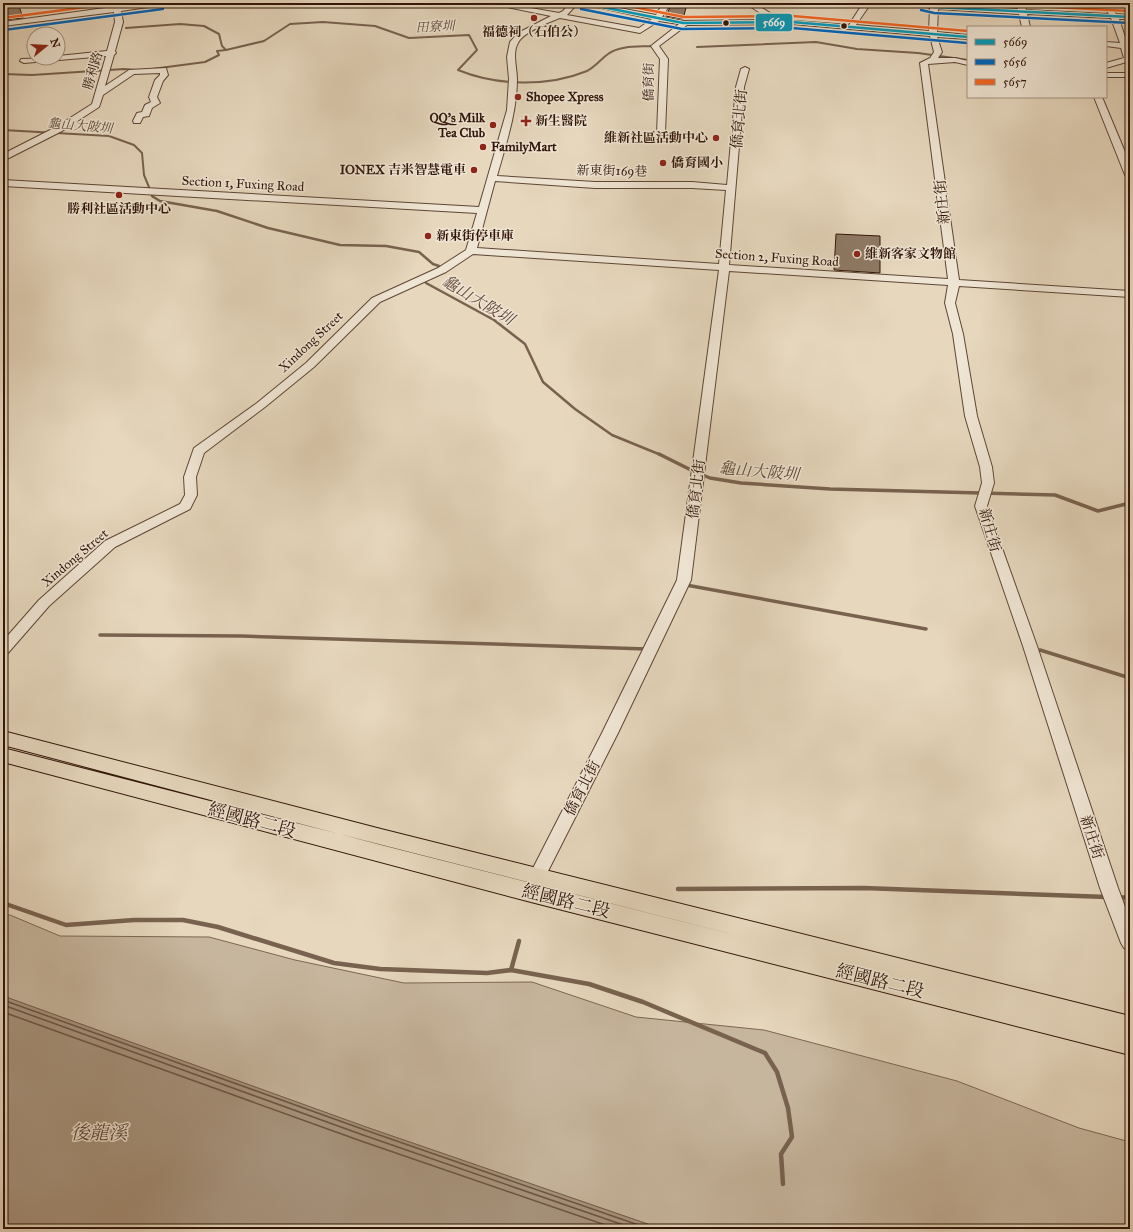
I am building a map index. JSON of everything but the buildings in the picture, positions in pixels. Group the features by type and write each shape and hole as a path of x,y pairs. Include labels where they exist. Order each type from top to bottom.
{"main road":[{"name":"經國路二段","path":"3,738 537,876 1130,1026"},
{"name":"經國路二段","path":"3,755 531,893 1130,1044"}],"street":[{"path":"3,24 115,6 162,3"},
{"path":"492,3 640,31 658,18 668,3"},
{"path":"471,251 511,110 511,56 514,42 521,35 568,11 574,3"},
{"path":"582,3 685,23 780,22 967,37"},
{"path":"750,3 780,22"},
{"path":"851,28 867,3"},
{"path":"919,3 934,7 1130,17"},
{"path":"1020,3 1026,26"},
{"path":"1056,3 1058,13"},
{"path":"1105,3 1116,16 1128,46 1128,59 1107,66"},
{"name":"勝利路","path":"3,158 81,116 96,105 112,53 119,22 115,6"},
{"path":"932,61 938,52 933,35 934,7"},
{"name":"僑育街","path":"661,133 664,59 655,46 685,23"},
{"path":"1107,44 1128,46"},
{"path":"66,57 112,53"},
{"path":"932,61 955,60 967,63"},
{"name":"新庄街","path":"932,61 924,63 954,283 950,303 958,334 971,416 986,467 988,483 981,506 1030,646 1109,888 1130,943"},
{"name":"僑育北街","path":"537,876 610,733 684,580 724,268 740,87 745,69"},
{"path":"100,94 132,72 163,70 164,75 159,80 153,97 156,103 148,107 146,114 140,115 137,121"},
{"path":"1107,75 1130,75"},
{"path":"1098,98 1130,175"},
{"name":"新東街169巷","path":"492,178 595,184 692,185 732,188"},
{"name":"Section 1, Fuxing Road","path":"3,183 482,210"},
{"name":"Section 2, Fuxing Road","path":"471,251 1130,294"},
{"name":"Xindong Street","path":"3,650 44,603 110,544 185,506 191,495 190,477 198,451 261,405 310,365 376,300 442,270 471,251"}],"shaded area":[{"path":"3,915 10,915 60,936 209,937 295,960 404,983 532,982 636,1017 764,1030 957,1081 1079,1128 1130,1142 1130,1229 662,1229 366,1127 3,996"}],"water":[{"name":"後龍溪","path":"3,996 366,1127 662,1229 3,1229"}],"waterway":[{"name":"田寮圳","path":"226,50 264,41 290,24 323,22 375,26 409,38 469,35 477,50 458,70 473,75 506,82 539,82 556,80 587,71 608,54 618,49 653,46"},
{"name":"田寮圳","path":"126,28 180,24 204,26 219,34 222,46 226,50"},
{"name":"田寮圳","path":"697,47 816,42 857,49 918,53 967,60"},
{"name":"龜山大陂圳","path":"152,69 205,62 219,55 217,51 226,50"},
{"name":"龜山大陂圳","path":"3,74 32,75 124,69 136,70"},
{"name":"龜山大陂圳","path":"3,130 109,136 134,145 142,153 144,175 153,196"},
{"name":"龜山大陂圳","path":"153,196 160,201 217,211 268,228 340,245 386,246 419,252 433,264 439,266"},
{"name":"龜山大陂圳","path":"426,283 494,320 525,344 543,382 575,409 612,435 661,455"},
{"name":"龜山大陂圳","path":"661,455 695,472"},
{"name":"龜山大陂圳","path":"700,474 710,478 741,483 830,489 1055,495 1098,511 1126,504 1130,501"},
{"path":"686,585 926,629"},
{"path":"100,635 242,636 647,649"},
{"path":"1040,650 1130,678"},
{"path":"678,889 864,888 1107,897"},
{"path":"1117,897 1130,898"},
{"path":"3,903 66,925 134,920 183,920 218,927 334,963 380,969 487,973 511,970"},
{"path":"511,970 519,941"},
{"path":"511,970 589,984 643,1002 765,1053 777,1072 788,1108 792,1137 781,1154 783,1184"}],"transit line":[{"name":"5657","path":"3,18 116,3"},
{"name":"5669","path":"582,3 683,23 792,22 967,37"},
{"name":"5657","path":"613,3 684,17 793,16 967,31"},
{"name":"5657","path":"973,3 1130,11"},
{"name":"5669","path":"922,4 934,7 1130,17"},
{"name":"5656","path":"4,30 163,9"},
{"name":"5656","path":"581,9 682,29 792,28 967,43"},
{"name":"5656","path":"921,10 934,13 1130,23"}],"place":[{"name":"福德祠（石伯公）","path":"534,18"},
{"name":"Shopee Xpress","path":"518,97"},
{"name":"新生醫院","path":"526,121"},
{"name":"QQ's Milk Tea Club","path":"493,125"},
{"name":"維新社區活動中心","path":"716,138"},
{"name":"FamilyMart","path":"483,147"},
{"name":"僑育國小","path":"663,163"},
{"name":"IONEX 吉米智慧電車","path":"474,170"},
{"name":"勝利社區活動中心","path":"119,195"},
{"name":"新東街停車庫","path":"428,236"},
{"name":"維新客家文物館","path":"857,254"}]}
